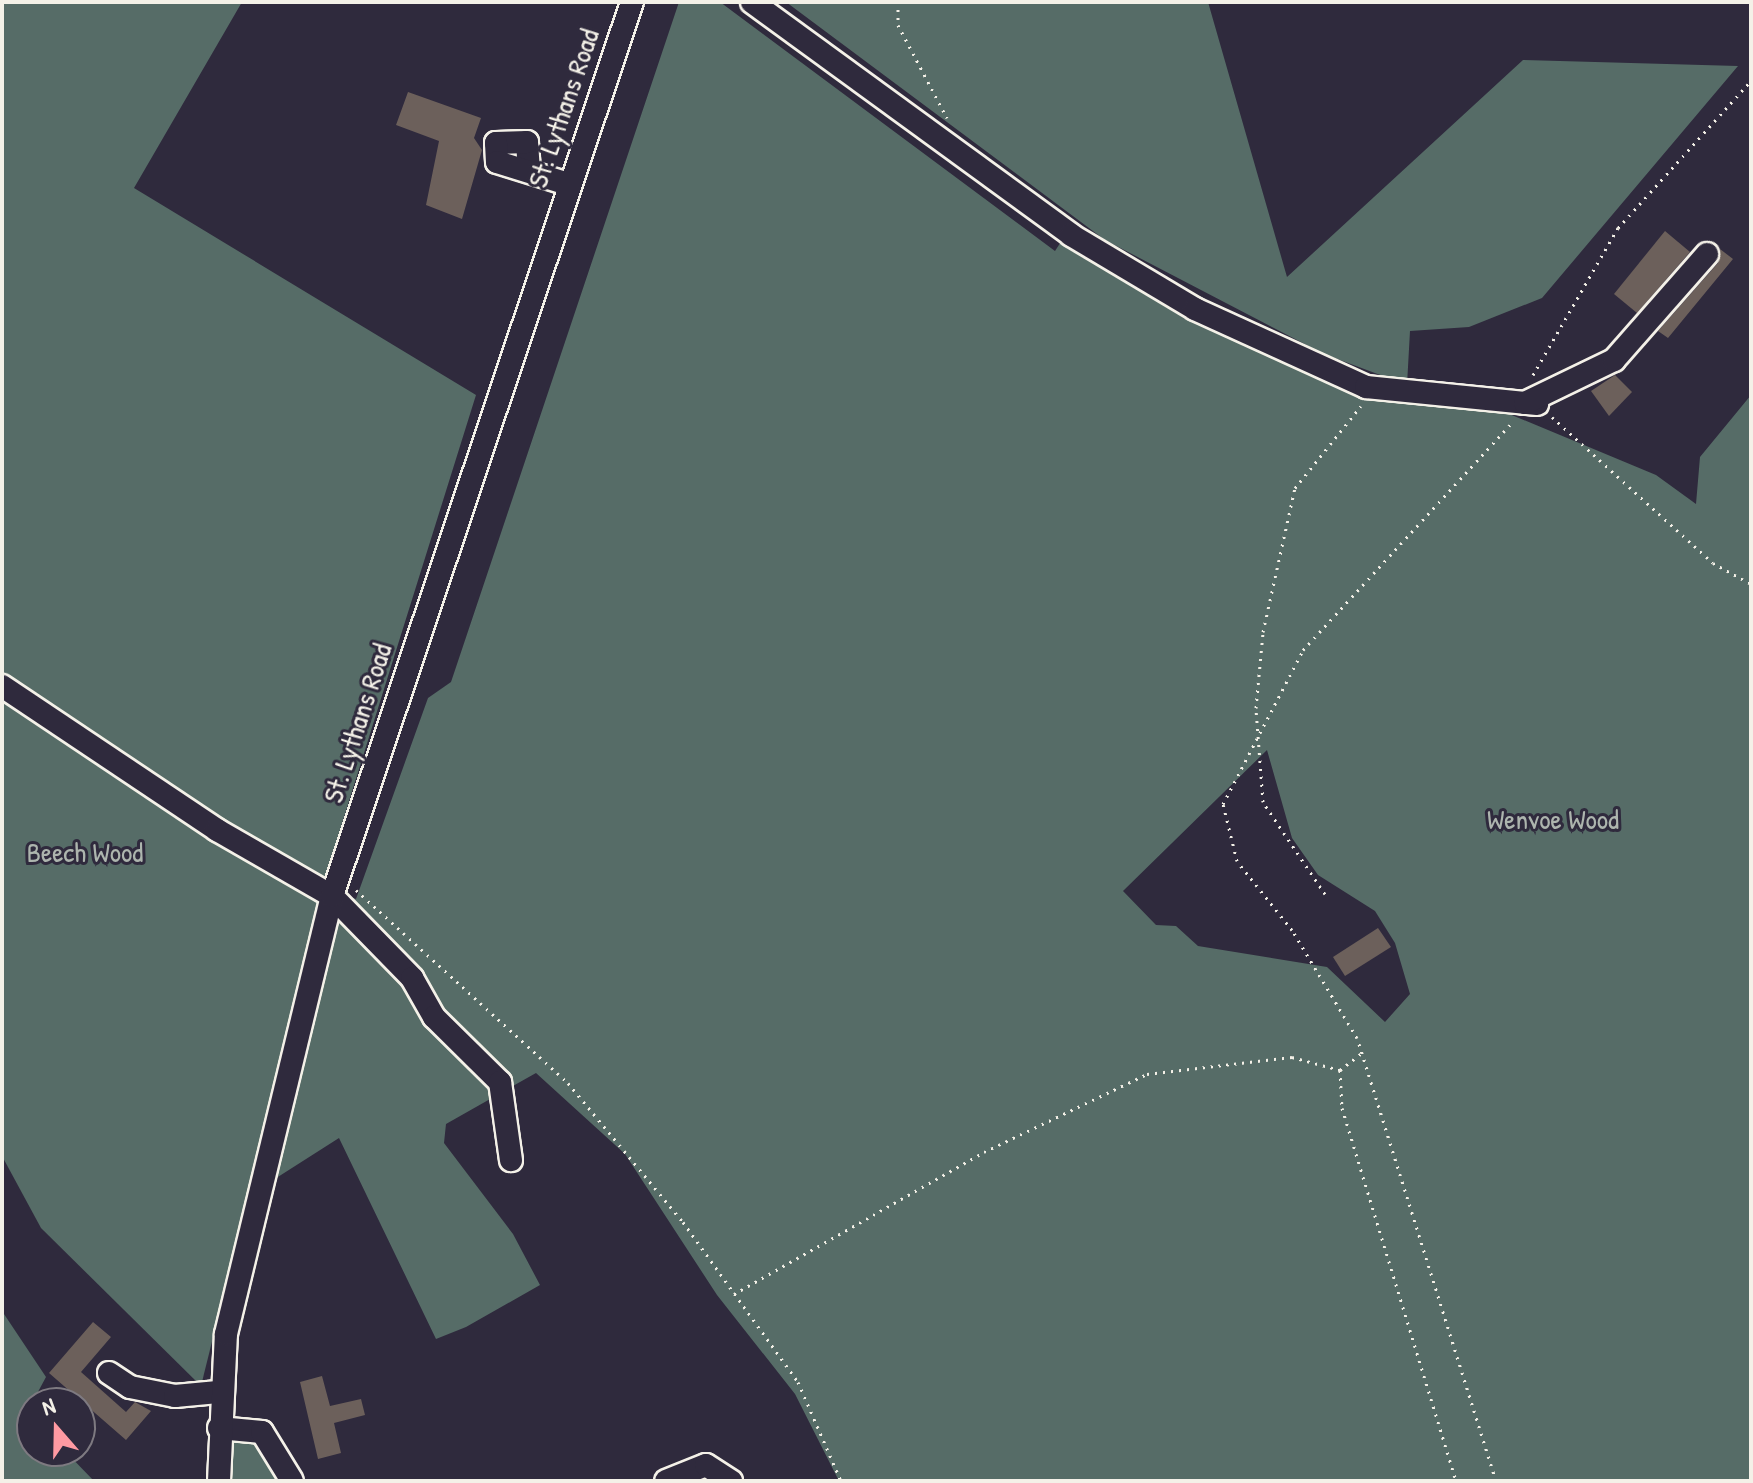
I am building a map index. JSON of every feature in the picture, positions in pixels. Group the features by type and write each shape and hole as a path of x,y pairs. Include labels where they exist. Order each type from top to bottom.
{"street":[{"name":"St. Lythans Road","path":"219,1481 218,1392 335,887 568,184 632,2"},
{"path":"752,2 1071,235 1195,309 1366,387 1528,403 1614,360 1707,254"},
{"path":"529,171 568,184"},
{"path":"2,686 217,830 335,887 412,978 434,1017 500,1082 511,1160"},
{"path":"109,1373 130,1387 175,1396 218,1392"},
{"path":"219,1428 262,1432 292,1481"},
{"path":"666,1481 706,1465 731,1481"}],"path":[{"path":"898,2 898,25 953,129"},
{"path":"1496,1481 1423,1269 1398,1155 1362,1053 1343,1007 1237,861 1223,804 1255,749 1303,650 1507,433 1528,403 1544,348 1618,228 1751,81"},
{"path":"1325,894 1273,828 1255,749 1263,632 1295,488 1361,408 1366,387"},
{"path":"1528,403 1713,563 1751,584"},
{"path":"335,887 568,1083 734,1294 798,1382 841,1481"},
{"path":"1340,1070 1362,1053"},
{"path":"734,1294 984,1152 1147,1074 1292,1057 1340,1070"},
{"path":"1340,1070 1342,1108 1456,1481"}],"green space":[{"path":"2,2 242,2 134,188 476,395 324,881 260,849 2,681"},
{"name":"Wenvoe Wood","path":"679,2 720,2 1055,251 1068,231 1388,400 1507,413 1656,475 1696,504 1700,457 1751,395 1751,1481 839,1481 795,1394 717,1295 625,1154 536,1073 446,1124 444,1143 513,1234 540,1285 466,1327 436,1339 339,1138 270,1182 339,893 356,899 428,698 451,682","holes":["1267,750 1292,838 1318,875 1375,911 1395,943 1410,994 1385,1022 1327,967 1198,946 1176,926 1156,925 1123,891"]},
{"path":"786,2 1208,2 1287,277 1523,60 1738,66 1542,298 1469,327 1410,331 1407,385 1324,354 1105,240"},
{"name":"Beech Wood","path":"2,699 321,901 201,1386 41,1228 2,1156"},
{"path":"2,1311 46,1377 41,1387 16,1387 16,1467 80,1467 94,1481 2,1481"},
{"path":"252,1433 288,1481 225,1481 228,1440"}],"building":[{"path":"408,92 481,118 474,138 482,150 462,219 426,205 439,141 396,125"},
{"path":"1665,231 1690,252 1637,313 1614,294"},
{"path":"1720,249 1733,259 1668,338 1658,331 1718,263"},
{"path":"1615,375 1632,392 1609,416 1591,391"},
{"path":"1378,928 1391,947 1345,976 1333,957"},
{"path":"93,1322 111,1337 81,1372 126,1412 135,1402 151,1411 126,1440 96,1414 96,1387 65,1387 49,1373"},
{"path":"322,1376 330,1406 361,1399 365,1415 334,1423 341,1453 318,1459 300,1382"}]}
